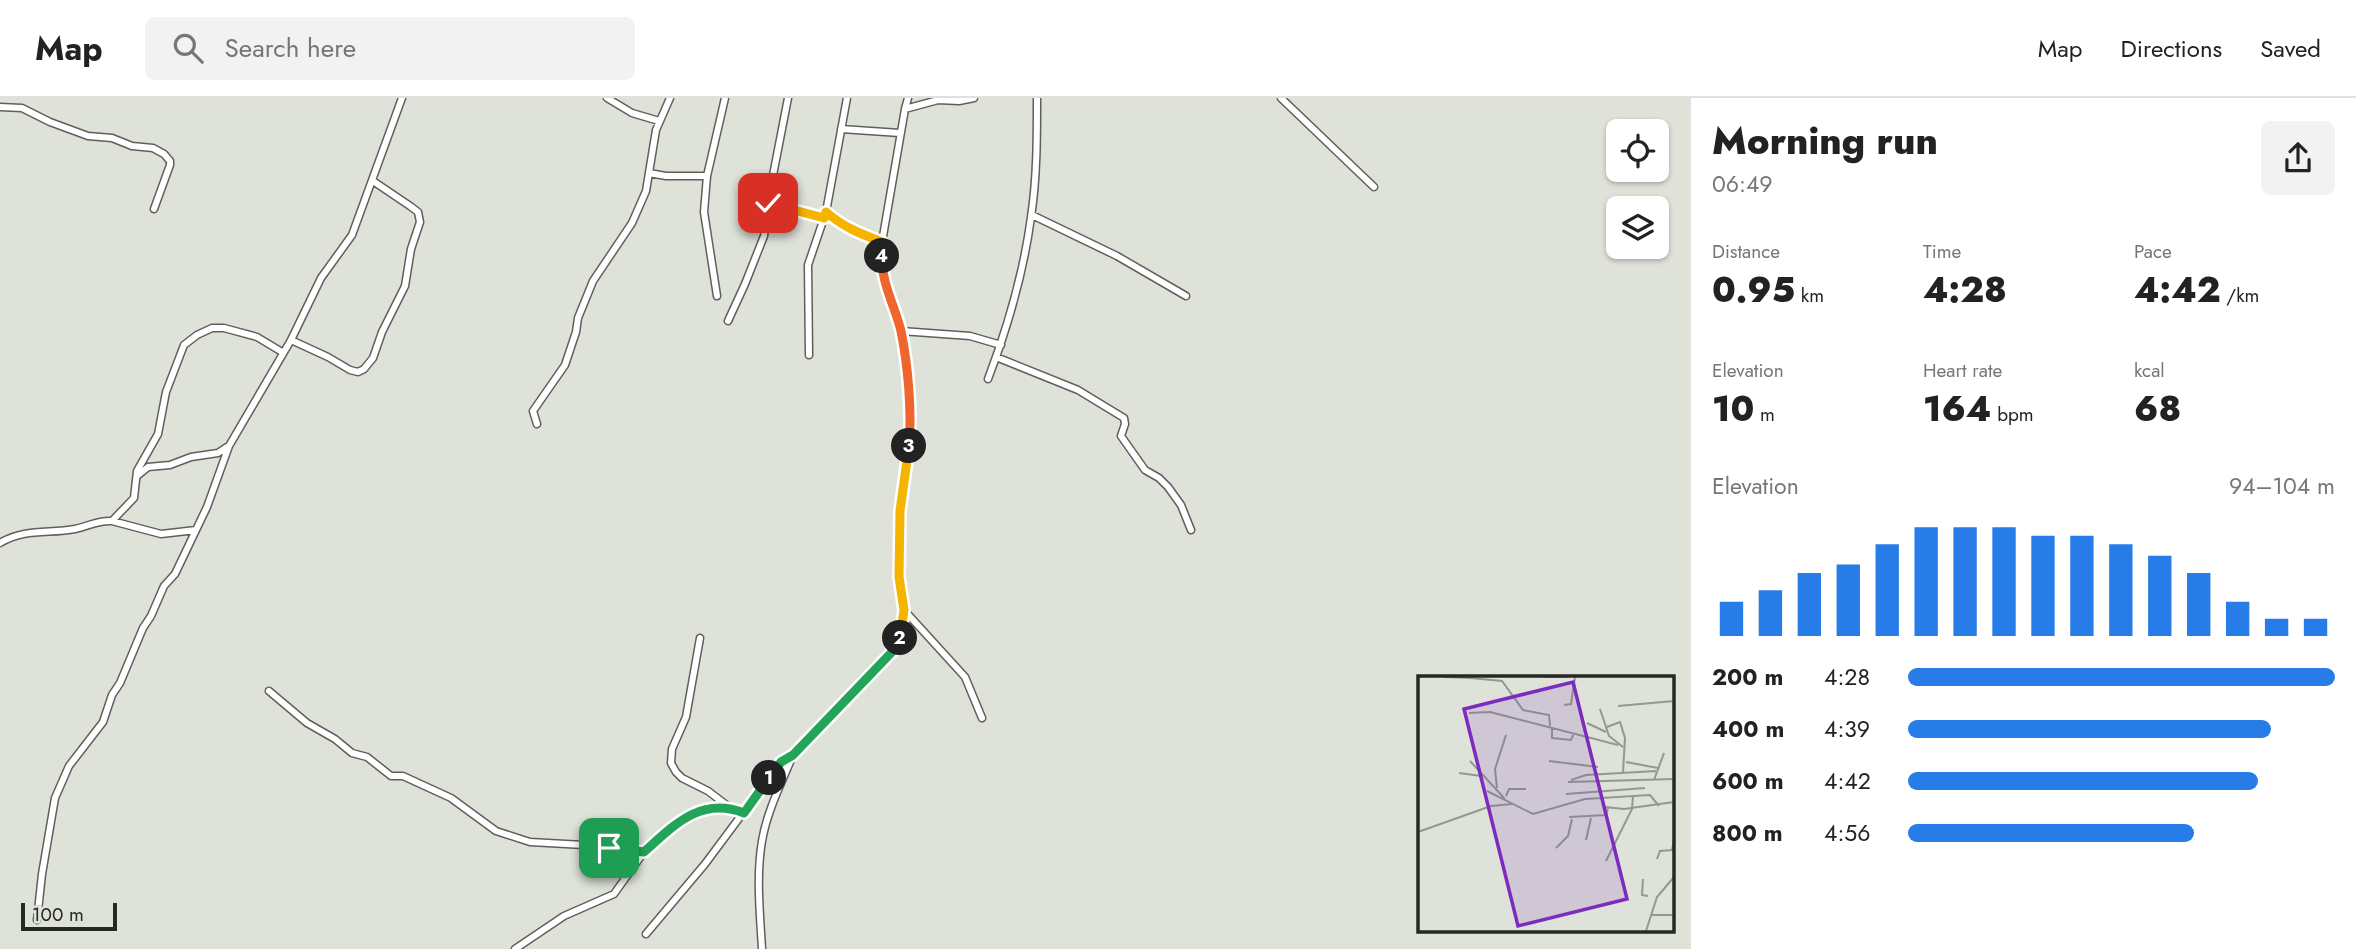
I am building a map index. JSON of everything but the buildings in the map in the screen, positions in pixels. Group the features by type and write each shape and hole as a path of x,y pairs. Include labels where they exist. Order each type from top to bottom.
{"street":[{"path":"37,920 55,798 69,766 103,722 112,695 120,683 143,628 164,586 175,574 196,530 229,446 291,340 321,278 352,235 402,98"},
{"path":"607,98 632,113 659,121"},
{"path":"537,424 533,411 565,365 583,302 593,281 632,223 646,191 659,121 665,114 670,98"},
{"path":"717,296 704,212 707,176 725,98"},
{"path":"728,321 746,284 764,236 788,98"},
{"path":"809,355 808,265 825,215 847,98"},
{"path":"646,934 705,864 781,762 793,755 892,652 900,638 904,610 899,577 898,537 909,438 908,396 901,331 881,263 882,242 908,98"},
{"path":"905,108 938,100 959,101 974,98"},
{"path":"988,379 1001,345 1032,215 1037,98"},
{"path":"1281,98 1374,187"},
{"path":"0,107 22,108 88,136 112,138 132,146 153,148 164,154 170,165 154,209"},
{"path":"841,129 900,133"},
{"path":"649,173 666,176 707,176"},
{"path":"291,340 358,372 373,358 382,332 405,286 411,250 420,222 418,212 373,181"},
{"path":"768,203 825,215 851,230 882,242"},
{"path":"1032,215 1117,256 1186,296"},
{"path":"112,520 134,498 136,476 158,434 164,400 179,354 190,340 212,328 224,328 257,337 282,352"},
{"path":"901,331 970,336 1001,345"},
{"path":"996,357 1078,390 1124,418 1121,436 1145,470 1168,487 1181,505 1191,530"},
{"path":"136,476 148,467 170,465 191,457 218,453 229,446"},
{"path":"0,543 26,533 69,529 99,520 112,520 160,534 196,530"},
{"path":"904,610 965,677 982,718"},
{"path":"700,638 686,717 672,749 671,763 682,778 708,791 730,808"},
{"path":"269,691 307,723 335,739 352,753 367,757 391,776 403,776 451,798 496,831 530,842 644,852"},
{"path":"762,949 759,888 762,841 771,809 793,755"},
{"path":"515,949 523,947 564,916 614,894 644,852 678,823 695,813 716,807 744,813"}],"route":[{"path":"609,848 644,852 678,823 709,808 730,808 744,813 781,762 793,755 892,652 900,638 904,622 898,537 909,438 908,396 901,331 881,263 882,242 851,230 826,212 824,218 768,203"}]}
